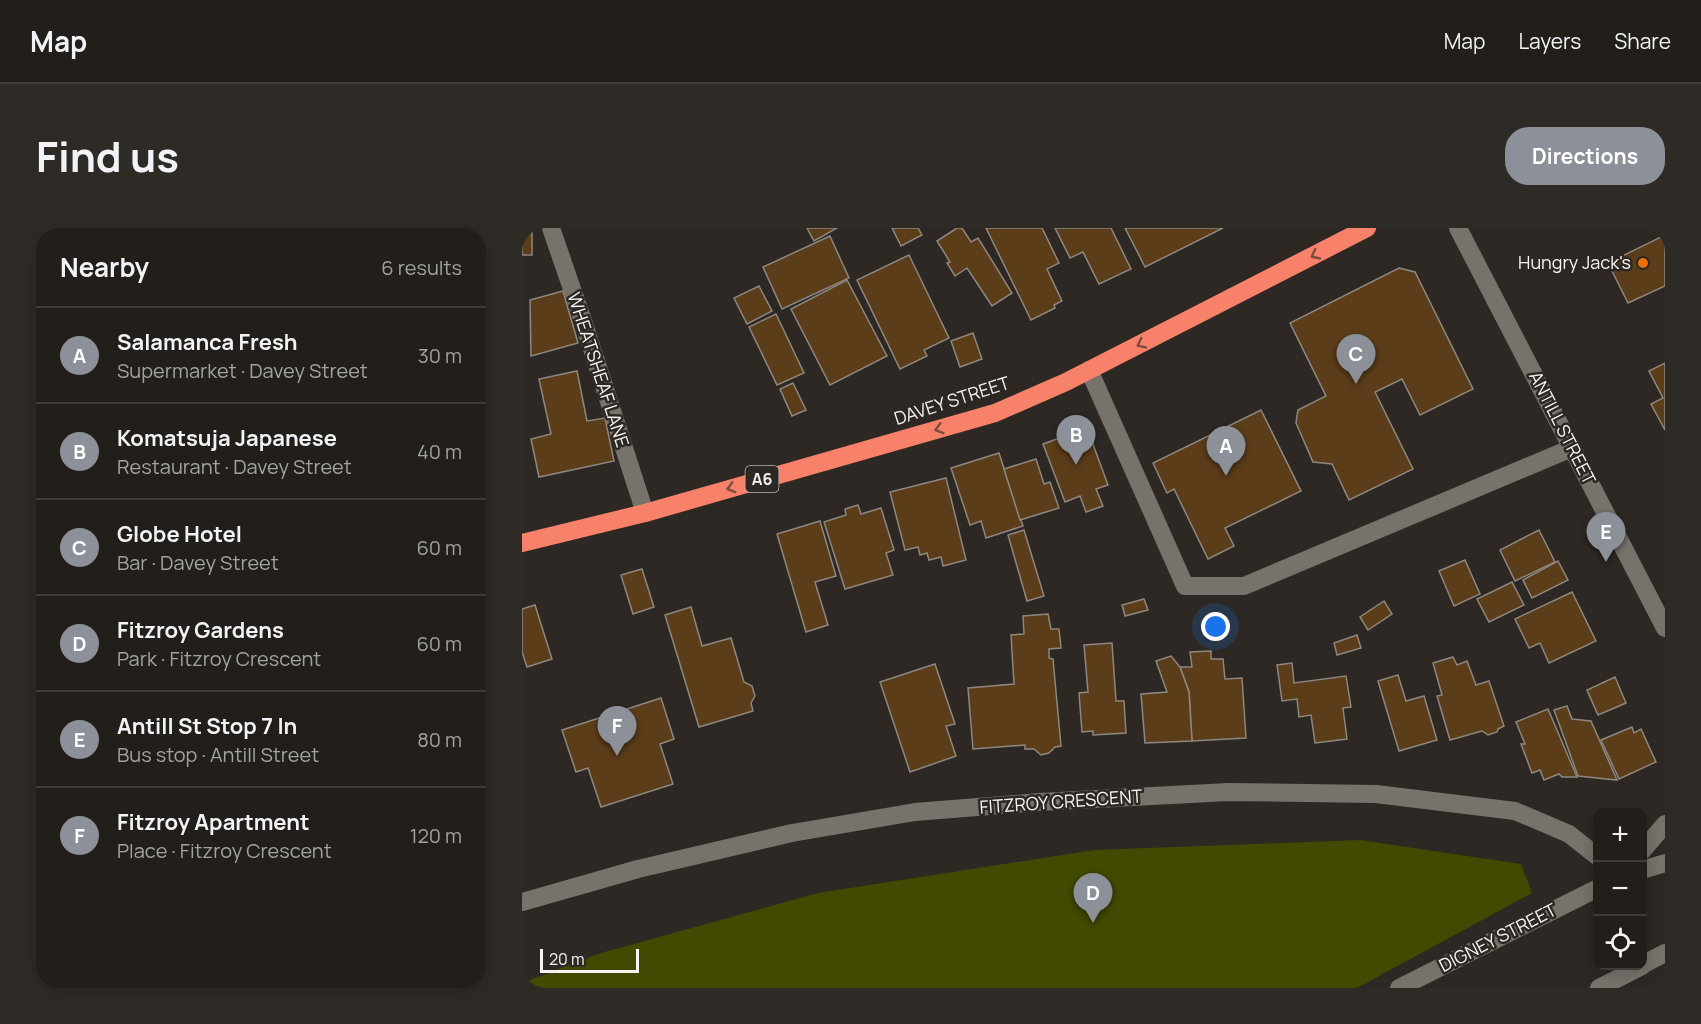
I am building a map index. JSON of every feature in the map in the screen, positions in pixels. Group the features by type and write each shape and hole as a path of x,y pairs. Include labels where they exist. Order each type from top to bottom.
{"highway":[{"name":"DAVEY STREET","path":"524,543 645,513 995,413 1089,370 1367,228"}],"street":[{"name":"WHEATSHEAF LANE","path":"550,228 583,321 645,513"},
{"name":"ANTILL STREET","path":"1458,228 1665,628"},
{"path":"1089,370 1185,586 1244,586 1572,448"},
{"name":"FITZROY CRESCENT","path":"522,902 638,869 792,833 915,812 1040,802 1228,792 1376,794 1515,811 1569,834 1593,853"},
{"path":"1647,845 1665,824"},
{"path":"1647,868 1665,863"},
{"name":"DIGNEY STREET","path":"1399,988 1593,891"},
{"path":"1647,963 1665,954"},
{"path":"1599,988 1633,970"}],"green space":[{"path":"1360,840 1521,864 1532,893 1357,988 522,988 522,983 601,953 818,893 1094,850"}],"building":[{"path":"522,228 532,228 532,255 522,255"},
{"path":"807,228 837,228 814,241"},
{"path":"892,228 918,228 922,235 901,246"},
{"path":"957,228 962,228 971,242 978,238 1012,293 992,306 967,268 955,276 947,263 950,262 937,241"},
{"path":"986,228 1042,228 1059,263 1047,269 1062,301 1054,305 1055,308 1031,320"},
{"path":"1055,228 1111,228 1131,269 1099,284 1083,252 1070,258"},
{"path":"1125,228 1223,228 1145,267"},
{"path":"1665,235 1665,286 1628,303 1608,263"},
{"path":"830,236 849,278 782,309 763,267"},
{"path":"909,255 949,338 924,350 927,356 900,369 857,280"},
{"path":"1399,268 1415,272 1473,389 1420,415 1402,379 1375,392 1413,469 1349,500 1332,464 1313,462 1296,423 1298,410 1326,396 1290,323"},
{"path":"847,280 887,356 830,385 791,309"},
{"path":"759,286 772,311 747,324 734,298"},
{"path":"563,291 578,343 531,356 530,300"},
{"path":"776,314 804,373 777,385 749,327"},
{"path":"973,333 982,359 960,367 951,341"},
{"path":"1665,363 1665,430 1651,404 1663,398 1649,371"},
{"path":"577,371 587,421 605,418 614,461 539,477 531,439 551,434 539,379"},
{"path":"793,383 806,410 792,416 780,389"},
{"path":"1261,410 1301,491 1225,528 1234,546 1208,559 1174,489 1167,493 1153,463"},
{"path":"1087,428 1108,485 1096,489 1103,506 1086,512 1080,496 1065,502 1043,444"},
{"path":"999,453 1023,526 986,538 981,521 970,525 951,468"},
{"path":"1036,459 1044,484 1050,482 1059,508 1020,520 1004,469"},
{"path":"946,478 966,560 943,566 941,557 929,560 927,553 920,555 918,547 905,550 890,492"},
{"path":"858,505 861,514 881,508 894,550 886,553 893,575 845,589 824,522 846,515 845,509"},
{"path":"820,521 836,576 815,582 828,625 806,632 777,534"},
{"path":"1024,530 1044,596 1027,601 1008,535"},
{"path":"1539,530 1555,562 1515,581 1500,550"},
{"path":"1465,560 1480,594 1454,606 1439,571"},
{"path":"1558,561 1568,580 1532,598 1523,580"},
{"path":"642,569 654,607 633,614 621,575"},
{"path":"1512,582 1524,605 1489,622 1477,599"},
{"path":"1572,592 1596,641 1549,663 1540,643 1529,648 1515,619"},
{"path":"1144,599 1148,610 1125,616 1122,605"},
{"path":"1384,601 1392,614 1368,630 1360,617"},
{"path":"535,605 552,659 527,667 522,652 522,609"},
{"path":"691,607 702,646 731,638 744,682 752,686 755,696 751,703 753,711 699,727 665,615"},
{"path":"1048,614 1051,629 1059,629 1061,648 1049,649 1049,658 1053,659 1061,746 1041,755 1034,749 1025,749 1025,745 973,749 968,688 1014,684 1011,635 1024,634 1023,616"},
{"path":"1357,635 1361,648 1337,655 1334,643"},
{"path":"1112,643 1116,701 1124,701 1126,733 1093,735 1093,731 1082,732 1079,693 1088,692 1084,645"},
{"path":"1211,651 1211,659 1223,659 1225,679 1242,678 1246,738 1192,741 1189,692 1180,667 1192,667 1190,652"},
{"path":"1171,656 1180,667 1189,692 1192,741 1145,743 1141,694 1167,692 1156,661"},
{"path":"1453,657 1457,665 1467,661 1476,685 1489,681 1504,726 1497,732 1488,735 1482,731 1450,740 1437,696 1442,695 1433,663"},
{"path":"1292,663 1294,683 1346,676 1351,707 1343,708 1347,739 1315,743 1311,715 1299,717 1297,699 1282,701 1277,665"},
{"path":"935,664 955,724 946,726 956,756 910,772 880,682"},
{"path":"1398,675 1406,701 1424,696 1437,740 1399,751 1378,681"},
{"path":"1615,677 1626,703 1598,715 1587,690"},
{"path":"661,698 674,739 660,744 673,784 601,807 588,768 576,772 562,730"},
{"path":"1567,706 1572,719 1591,721 1617,780 1578,776 1554,710"},
{"path":"1548,709 1577,777 1562,777 1559,774 1544,780 1540,770 1532,773 1521,744 1525,744 1516,722"},
{"path":"1632,727 1634,733 1641,729 1656,762 1619,779 1601,740"}],"place":[{"name":"Hungry Jack's","path":"1643,263"},
{"name":"Globe Hotel","path":"1356,384"},
{"name":"Komatsuja Japanese","path":"1076,465"},
{"name":"Salamanca Fresh","path":"1226,476"},
{"name":"Antill St Stop 7 In","path":"1606,562"},
{"name":"Fitzroy Apartment","path":"617,756"},
{"name":"Fitzroy Gardens","path":"1093,923"}]}
